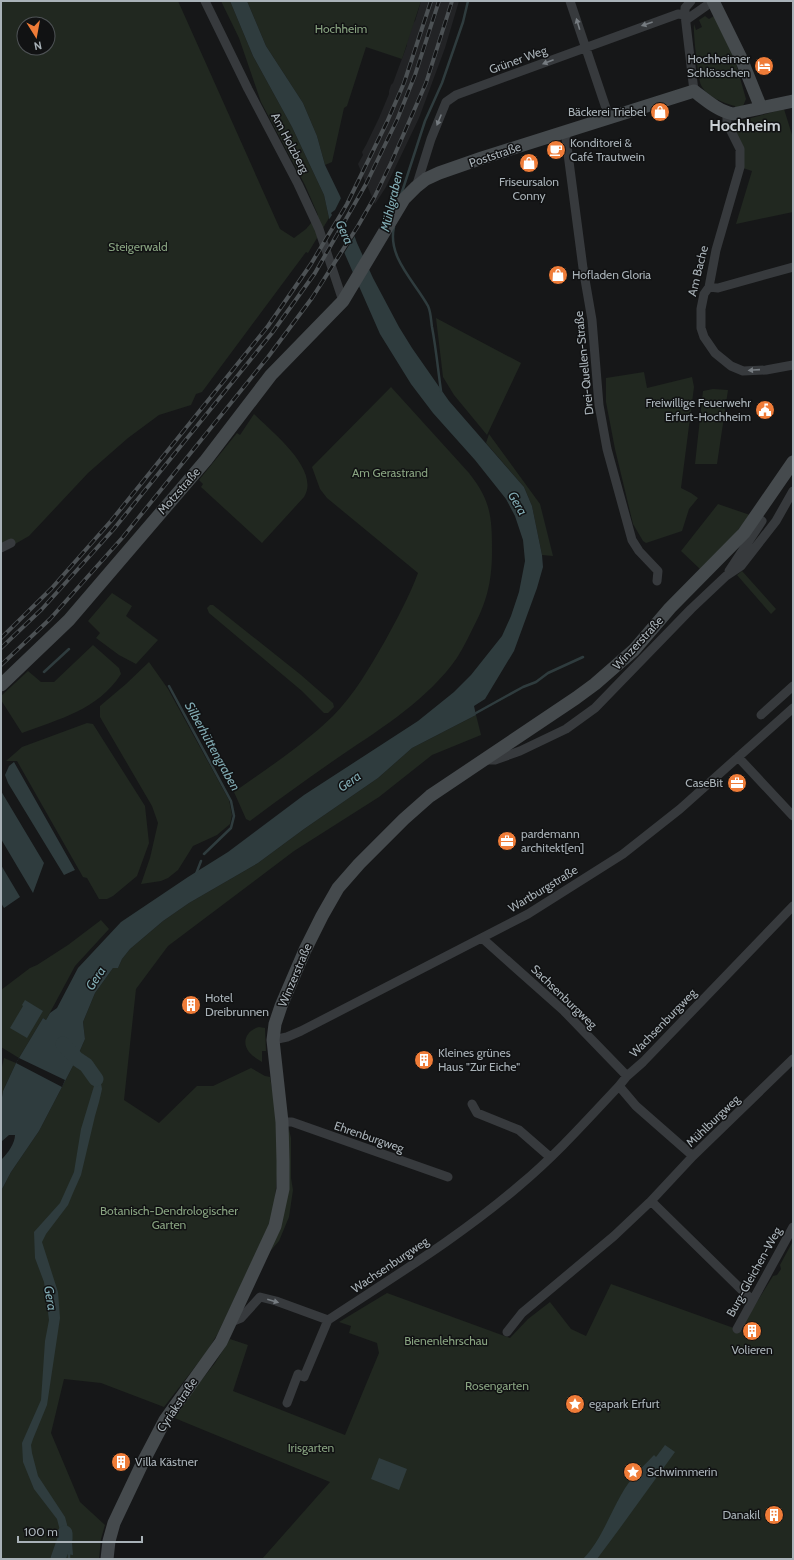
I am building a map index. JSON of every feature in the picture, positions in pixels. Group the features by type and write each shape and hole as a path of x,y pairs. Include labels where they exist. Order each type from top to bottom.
{"street":[{"name":"Am Holzberg","path":"206,1 248,89 298,184 316,222 346,296"},
{"path":"570,1 609,117"},
{"path":"691,1 685,8 685,17 694,91 727,113 740,114 793,101"},
{"path":"685,17 714,1 740,56 761,108"},
{"name":"Grüner Weg","path":"416,187 431,139 446,102 456,95 678,14 685,17"},
{"name":"Poststraße","path":"346,296 404,199 426,179 565,131 694,91"},
{"name":"Am Bache","path":"727,113 727,123 740,149 740,167 716,250 709,287 704,294 701,309 701,328 706,342 715,353 731,366 743,371 766,370 793,365"},
{"name":"Drei-Quellen-Straße","path":"565,131 583,268 592,320 599,405 607,448 632,540 639,551 658,572 657,580"},
{"path":"709,287 718,288 793,267"},
{"name":"Motzstraße","path":"1,685 68,620 206,460 271,375 346,296"},
{"name":"Winzerstraße","path":"231,1322 275,1226 283,1189 282,1122 273,1040 275,1024 281,1006 305,950 338,888 379,843 430,796 481,760 550,716 614,669 634,650 670,608 744,533 793,462"},
{"name":"Winzerstraße","path":"481,760 495,760 520,751 566,729 581,719 622,681 726,576 741,566 776,521 793,491"},
{"name":"Winzerstraße","path":"726,576 762,521 756,516"},
{"path":"1,548 11,543"},
{"path":"761,715 793,686"},
{"name":"Wartburgstraße","path":"273,1040 287,1037 301,1031 528,914 623,854 669,818 793,708"},
{"path":"738,757 793,816"},
{"name":"Wachsenburgweg","path":"328,1320 432,1252 504,1199 550,1157 793,906"},
{"name":"Sachsenburgweg","path":"482,938 564,1011 627,1076"},
{"name":"Mühlburgweg","path":"507,1332 522,1313 614,1236 651,1201 693,1156 792,1063"},
{"path":"619,1086 636,1106 693,1156"},
{"path":"472,1104 477,1113 519,1130 550,1157"},
{"name":"Ehrenburgweg","path":"282,1122 292,1122 448,1177"},
{"path":"651,1201 752,1300"},
{"name":"Burg-Gleichen-Weg","path":"737,1329 793,1227"},
{"path":"231,1322 241,1318 260,1297 276,1301 328,1320 304,1376 298,1374 287,1403"},
{"name":"Cyriakstraße","path":"107,1559 109,1541 114,1523 165,1420 221,1342 231,1322"}],"shaded area":[{"path":"421,1 459,1 445,48 419,118 386,187 375,204 358,164 363,155 362,152 389,94"}],"green space":[{"name":"Steigerwald","path":"1,1 178,1 280,229 294,238 306,229 318,215 305,185 261,102 239,38 221,1 230,1 253,56 292,127 324,195 329,218 308,253 306,252 202,392 196,394 191,405 159,415 128,438 88,473 29,536 1,552"},
{"path":"247,1 421,1 402,59 366,47 347,106 344,108 332,162 325,165 317,136 303,103 266,46"},
{"path":"705,16 709,19 714,16 735,60 746,99 743,106 735,108 735,106 716,99 707,93 701,85 698,74 694,24 696,30 702,27 699,20"},
{"path":"784,109 793,138 793,212 736,224 752,171 743,168 733,123"},
{"path":"436,318 521,363 487,435 454,395 443,377"},
{"path":"644,372 647,388 692,377 694,387 681,488 698,498 689,509 682,531 646,543 643,541 633,524 615,449 606,402 606,378"},
{"name":"Am Gerastrand","path":"391,387 469,473 482,492 486,501 492,528 492,563 484,603 481,612 457,658 426,693 382,728 314,774 250,821 246,819 234,792 322,727 341,708 374,661 407,599 418,573 327,498 320,489 312,467"},
{"path":"713,389 728,390 717,464 695,464 703,391"},
{"path":"254,414 292,452 306,475 307,486 304,497 262,543 201,487 203,484 199,480 237,433 240,435"},
{"path":"489,434 540,504 553,556 542,555 532,506 524,487 486,443"},
{"path":"718,504 750,515 734,535 700,569 681,551"},
{"path":"742,571 776,609 771,614 737,575"},
{"path":"112,593 132,606 126,616 158,640 136,664 119,655 96,638 100,633 88,621"},
{"path":"210,605 213,605 301,675 333,703 334,707 328,713 324,713 302,691 209,613 207,608"},
{"path":"93,645 119,668 121,674 112,686 89,705 77,712 22,733 1,700 1,696 28,671 41,682 54,682"},
{"path":"149,662 168,689 229,800 232,815 230,824 217,835 193,846 178,870 168,878 161,881 141,884 150,858 158,823 152,806 100,717 100,706"},
{"name":"Botanisch-Dendrologischer Garten","path":"476,715 481,735 432,755 379,797 294,851 168,946 136,989 124,1100 159,1123 197,1086 213,1086 251,1068 265,1076 270,1077 277,1118 278,1161 275,1201 270,1224 218,1333 208,1350 164,1407 101,1383 64,1379 51,1433 80,1502 105,1525 101,1539 99,1559 1,1559 1,1191 11,1172 39,1131 75,1062 85,1039 83,1022 95,993 113,968 118,968 122,959 130,949 163,921 189,903 258,863 378,778 412,748"},
{"path":"87,723 93,724 145,806 149,843 137,876 113,896 107,899 99,899 87,878 83,877 17,761 6,761 22,747"},
{"path":"101,920 109,929 75,966 46,1020 43,1018 19,1058 1,1047 1,990 30,968 68,945"},
{"path":"259,1027 265,1028 266,1051 262,1051 262,1062 251,1054 247,1048 245,1040 251,1031"},
{"path":"4,1058 16,1063 3,1091 1,1103 1,1071"},
{"path":"289,1129 291,1138 291,1178 293,1190 289,1217 279,1241 266,1256"},
{"name":"egapark Erfurt","path":"793,1241 793,1559 262,1559 330,1482 172,1417 215,1363 230,1339 248,1345 233,1391 345,1435 379,1353 377,1343 349,1333 351,1326 339,1322 387,1293 510,1338 528,1319 550,1302 571,1329 586,1336 611,1284 742,1331 744,1328 742,1326 773,1276 777,1275 781,1269 780,1265"}],"water":[{"path":"230,1 247,1 266,46 303,103 317,136 325,165 340,196 357,243 373,278 399,327 449,401 524,487 532,506 543,567 514,651 485,699 474,706 476,715 412,748 378,778 258,863 189,903 163,921 130,949 122,959 118,968 113,968 95,993 83,1022 85,1039 75,1062 39,1131 11,1172 1,1191 1,1157 2,1159 11,1148 15,1135 9,1135 1,1142 1,1103 3,1091 16,1063 43,1018 46,1020 50,1013 57,1008 78,968 121,922 228,852 304,795 418,721 454,692 471,675 502,636 519,592 525,561 523,540 515,516 506,499 475,460 433,413 411,384 380,334 329,218 324,195 292,127 253,56"},
{"path":"14,762 75,870 64,875 8,783 5,775 9,766"},
{"path":"1,791 44,863 33,893 1,839"},
{"path":"1,865 20,897 4,908 1,903"},
{"path":"25,1000 43,1011 27,1038 10,1028"},
{"path":"86,1058 93,1062 99,1073 102,1089 81,1175 68,1205 46,1234 42,1242 58,1292 60,1318 47,1405 31,1445 38,1476 65,1517 72,1543 73,1555 60,1553 62,1538 57,1519 34,1489 23,1462 22,1443 41,1400 45,1341 49,1320 44,1282 35,1258 34,1232 60,1203 74,1172 81,1129 94,1086 91,1073 83,1064"},
{"path":"665,1445 675,1452 597,1559 583,1559 599,1537 628,1483 654,1455 656,1457"},
{"path":"379,1458 407,1469 399,1490 371,1479"}],"pier":[{"path":"342,196 356,234 343,255 328,221 332,215 331,213 335,210"},
{"path":"19,1058 65,1080 62,1087 16,1063"}],"waterway":[{"name":"Mühlgraben","path":"401,195 425,121 442,83 463,22 468,1"},
{"name":"Mühlgraben","path":"394,227 393,238 398,259 423,297 430,311 441,391"},
{"name":"Silberhüttengraben","path":"44,672 69,649"},
{"path":"476,713 523,687 536,682 548,673 583,657"},
{"name":"Silberhüttengraben","path":"169,686 231,801 234,816 231,828 204,854"},
{"name":"Silberhüttengraben","path":"196,874 201,861"},
{"name":"Gera","path":"63,1044 77,1059 86,1065 96,1079"},
{"path":"58,1559 65,1539 65,1533"},
{"path":"69,1553 69,1559"}],"railway":[{"path":"1,638 51,589 111,521 268,326 311,264 347,204 387,122 404,83 431,1"},
{"path":"1,648 42,609 113,530 272,333 315,273 366,184 397,120 415,75 439,1"},
{"path":"1,665 50,619 123,537 268,357 312,298 358,226 391,163 426,83 452,1"}],"place":[{"name":"Hochheimer Schlösschen","path":"764,66"},
{"name":"Bäckerei Triebel","path":"660,112"},
{"name":"Konditorei & Café Trautwein","path":"556,150"},
{"name":"Friseursalon Conny","path":"529,163"},
{"name":"Hofladen Gloria","path":"558,275"},
{"name":"Freiwillige Feuerwehr Erfurt-Hochheim","path":"765,410"},
{"name":"CaseBit","path":"737,783"},
{"name":"pardemann architekt[en]","path":"507,841"},
{"name":"Hotel Dreibrunnen","path":"191,1005"},
{"name":"Kleines grünes Haus \"Zur Eiche\"","path":"424,1060"},
{"name":"Volieren","path":"752,1331"},
{"name":"egapark Erfurt","path":"575,1404"},
{"name":"Villa Kästner","path":"121,1462"},
{"name":"Schwimmerin","path":"633,1472"},
{"name":"Danakil","path":"774,1515"}],"district":[{"name":"Hochheim","path":"745,125"}],"park label":[{"name":"Bienenlehrschau","path":"446,1341"},
{"name":"Rosengarten","path":"497,1386"},
{"name":"Irisgarten","path":"311,1448"}]}
